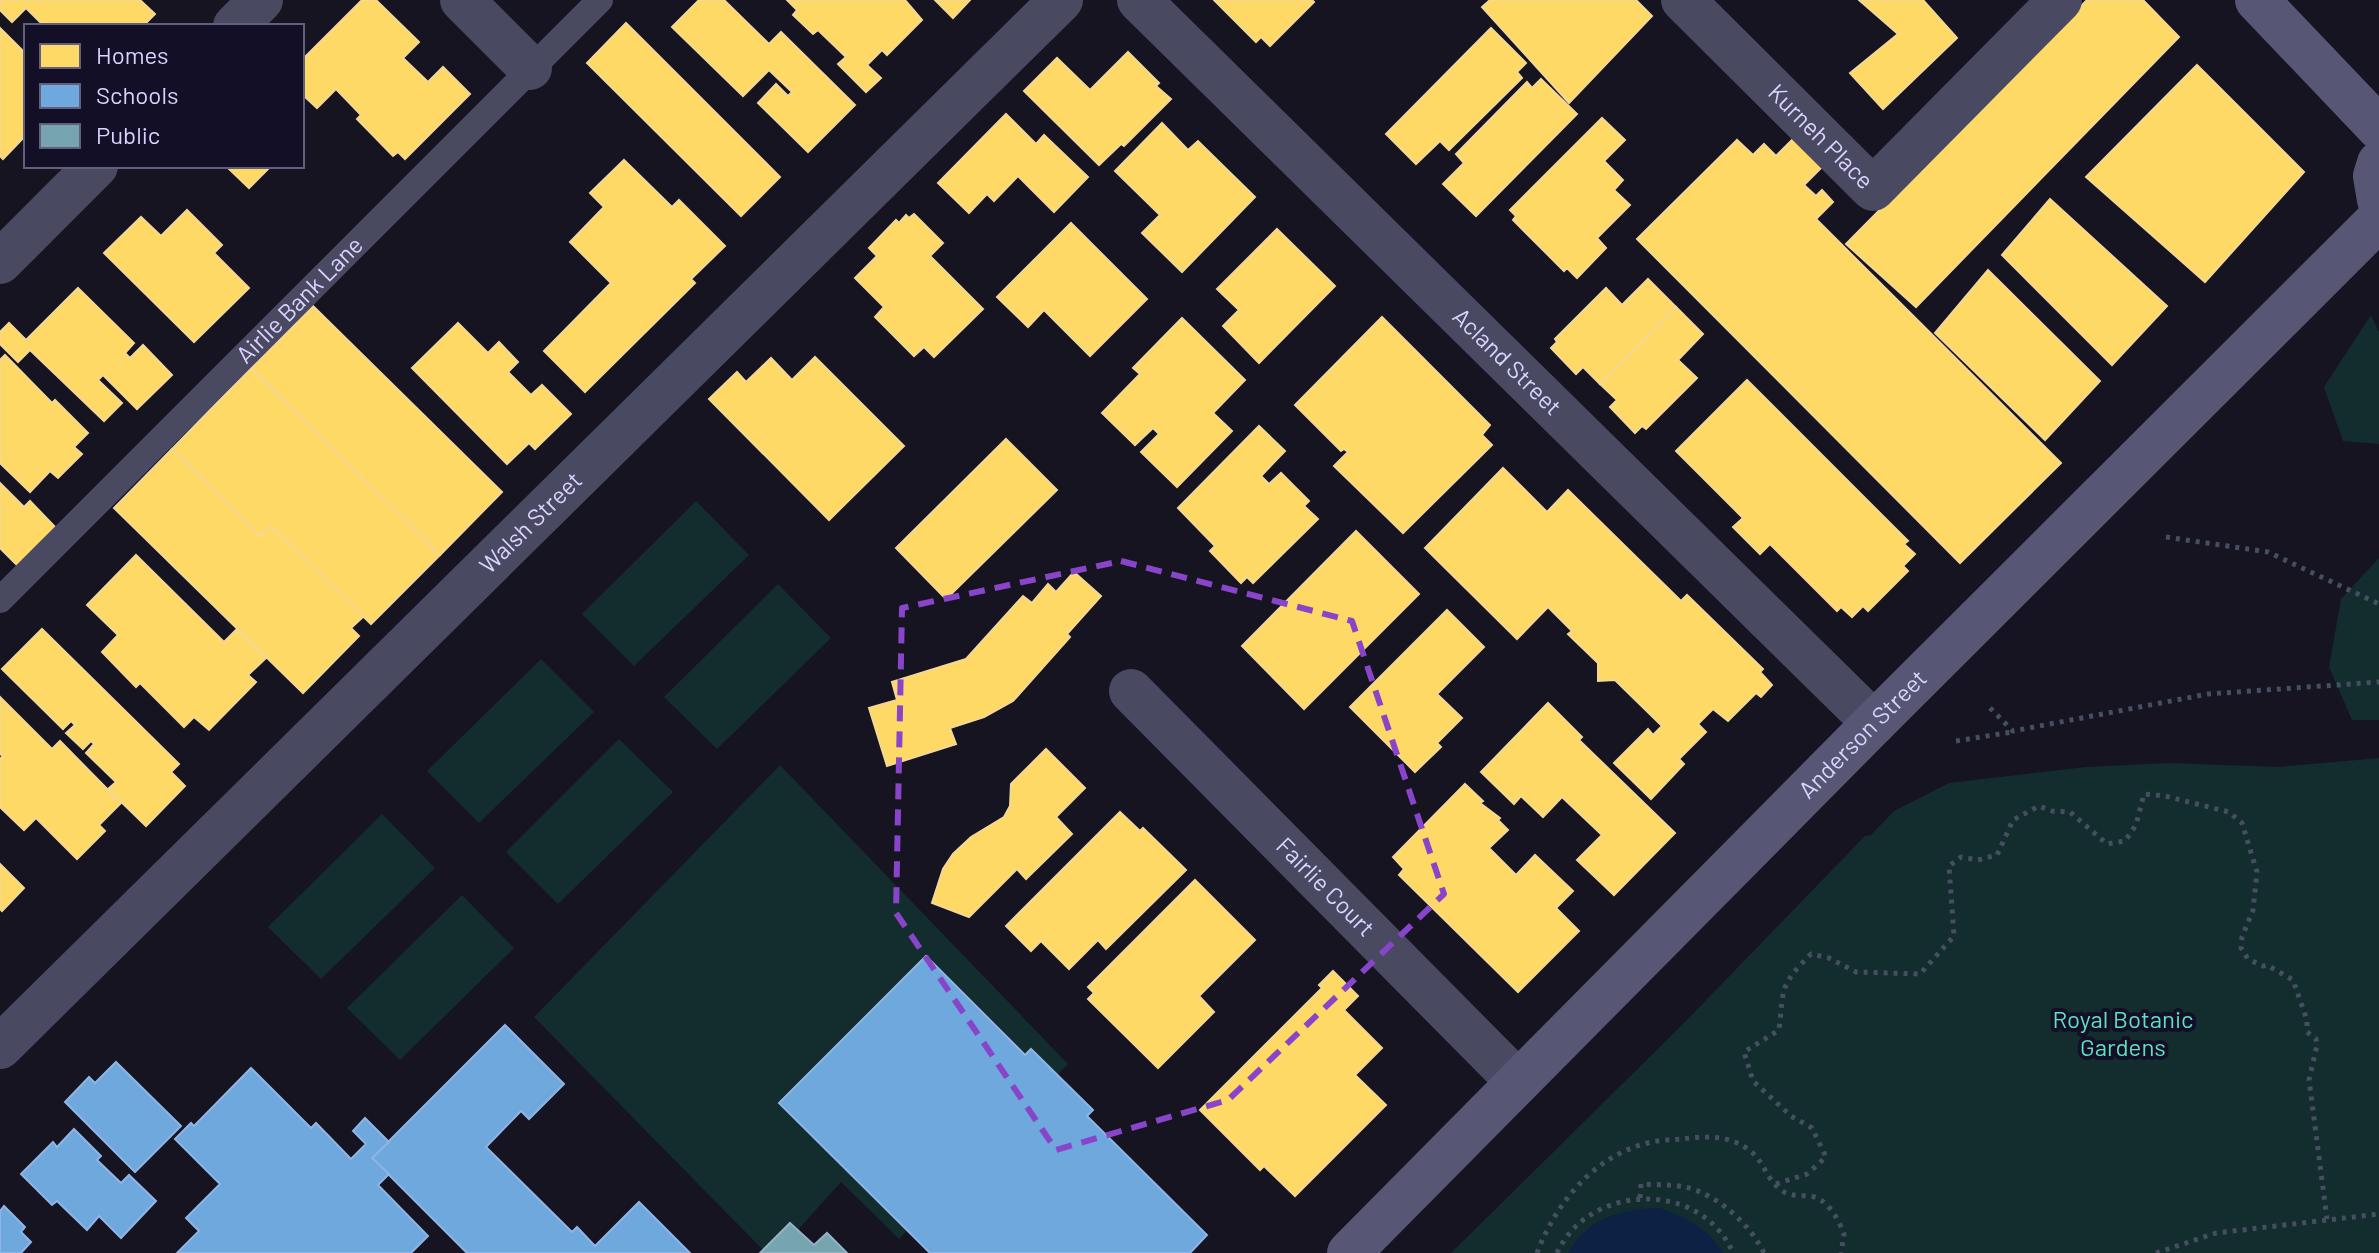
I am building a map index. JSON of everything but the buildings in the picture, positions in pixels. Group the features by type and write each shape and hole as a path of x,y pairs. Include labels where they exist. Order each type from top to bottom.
{"street":[{"path":"237,24 261,0"},
{"path":"462,0 530,68"},
{"name":"Walsh Street","path":"0,1047 1061,0"},
{"name":"Acland Street","path":"1139,0 1874,723"},
{"name":"Kurneh Place","path":"1683,0 1873,189 2060,0"},
{"path":"2257,0 2379,128"},
{"path":"2379,163 2375,176 2379,200"},
{"path":"0,262 94,168"},
{"name":"Anderson Street","path":"1349,1253 2379,219"},
{"name":"Fairlie Court","path":"1131,691 1518,1082"}],"lane":[{"name":"Airlie Bank Lane","path":"0,600 600,0"}],"path":[{"path":"2166,537 2268,552 2379,604"},
{"path":"1956,741 2208,694 2379,682"},
{"path":"1990,708 2013,731"},
{"path":"1776,1184 1807,1174 1826,1157 1812,1128 1775,1104 1753,1081 1747,1069 1744,1052 1779,1030 1784,985 1791,974 1811,954 1829,958 1856,972 1920,974 1954,936 1949,866 1961,857 1978,860 1997,855 2013,820 2039,806 2070,812 2107,844 2125,841 2136,825 2144,794 2229,812 2242,823 2257,872 2253,910 2241,948 2248,959 2267,965 2293,980 2307,1020 2307,1032 2316,1039 2309,1080 2317,1121 2327,1219"},
{"path":"1537,1253 1551,1222 1571,1192 1610,1161 1645,1143 1698,1137 1728,1140 1761,1160 1776,1184 1791,1195 1815,1197 1824,1202 1844,1234 1841,1253"},
{"path":"1640,1198 1641,1184 1686,1187 1708,1196 1744,1223 1764,1253"},
{"path":"1557,1253 1563,1240 1585,1217 1613,1203 1640,1198 1677,1203 1707,1219 1730,1245 1733,1253"},
{"path":"2156,1253 2216,1233 2379,1214"}],"highlighted area":[{"path":"1121,561 1352,621 1444,894 1228,1100 1056,1150 896,913 902,608"}],"green space":[{"path":"2371,315 2379,332 2379,444 2343,441 2324,387"},
{"path":"696,501 749,555 634,666 582,614"},
{"path":"2379,558 2379,720 2352,720 2329,667 2341,599"},
{"path":"778,584 831,638 717,749 664,697"},
{"path":"541,659 594,712 479,823 427,771"},
{"path":"619,739 673,792 558,904 506,852"},
{"name":"Royal Botanic Gardens","path":"2379,758 2379,1253 1451,1253 1682,1025 1865,836 1871,835 1894,811 1949,783 2086,767 2170,763 2279,767"},
{"path":"780,765 1068,1064 899,1239 841,1182 777,1253 766,1253 534,1017"},
{"path":"382,814 435,868 321,979 268,927"},
{"path":"462,895 514,948 400,1060 347,1008"}],"water":[{"path":"1660,1208 1696,1225 1711,1237 1723,1253 1568,1253 1586,1231 1607,1217 1632,1210"}]}
